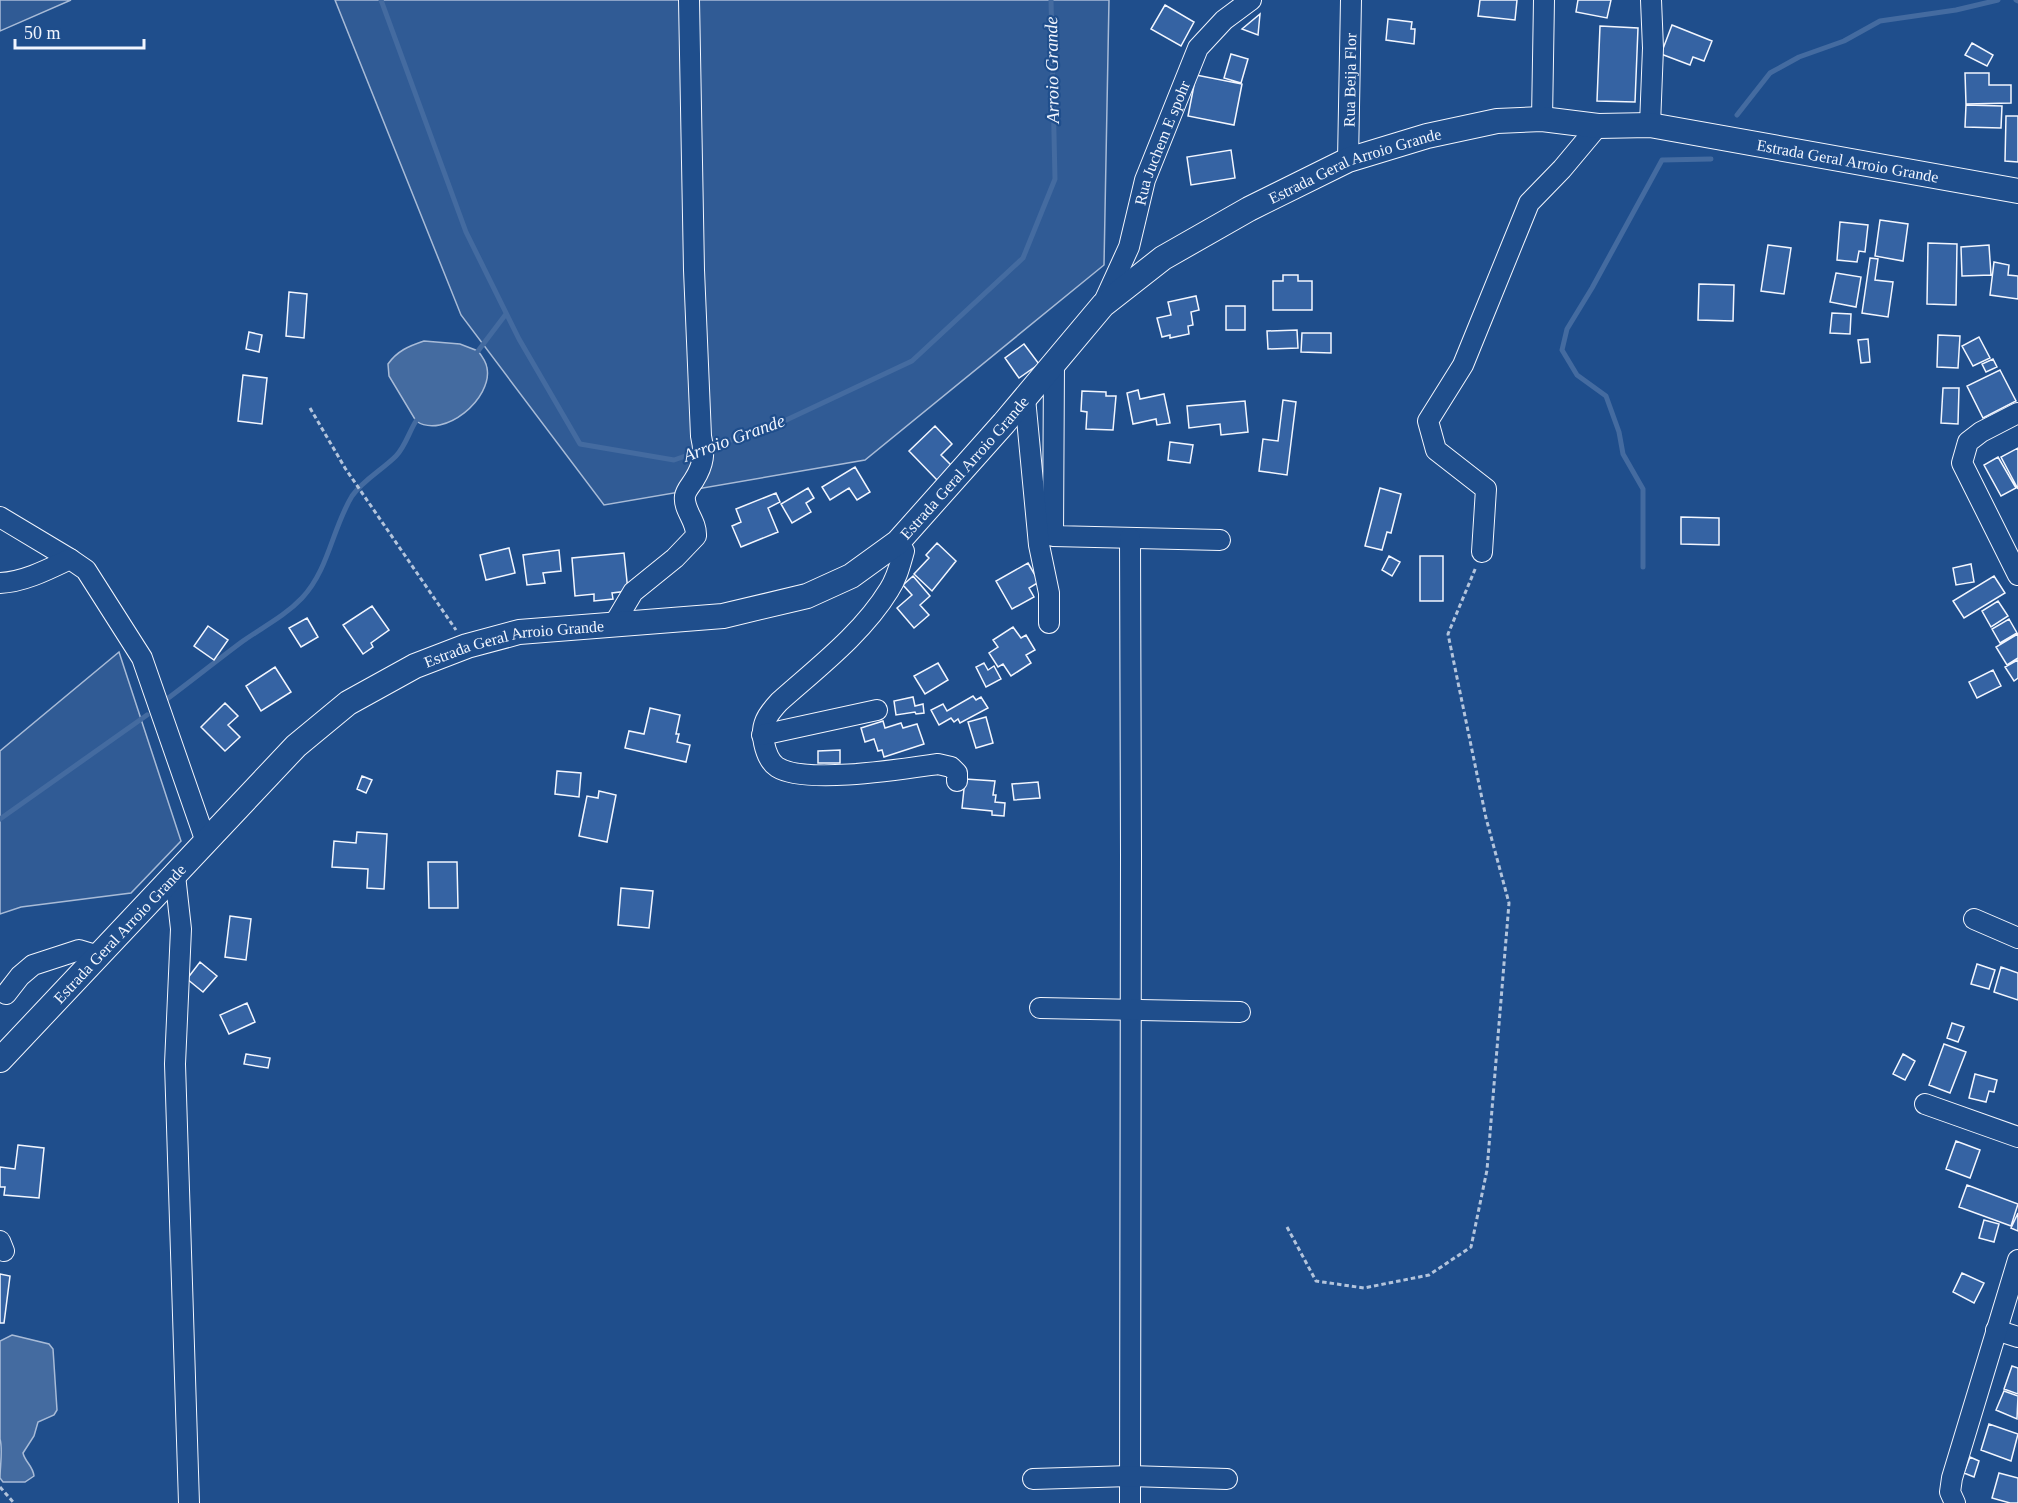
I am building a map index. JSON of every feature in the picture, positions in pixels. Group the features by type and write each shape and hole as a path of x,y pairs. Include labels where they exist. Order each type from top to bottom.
{"main road":[{"name":"Estrada Geral Arroio Grande","path":"0,1060 296,746 348,704 415,666 467,646 519,632 723,616 807,596 851,576 898,542 1025,398 1103,305 1163,258 1249,209 1348,160 1427,136 1485,123 1542,118 1598,126 1650,125 2018,191"}],"street":[{"path":"614,624 633,592 675,558 696,536 694,521 685,505 685,495 696,478 703,444 694,270 689,0"},
{"name":"Rua Juchem E spohr","path":"1103,305 1129,247 1145,180 1198,48 1224,20 1251,0"},
{"name":"Rua Beija Flor","path":"1348,160 1351,0"},
{"path":"1542,118 1544,0"},
{"path":"1650,125 1653,48 1651,0"},
{"path":"1482,552 1486,489 1436,450 1428,421 1463,365 1529,203 1562,169 1598,126"},
{"path":"1054,364 1053,536 1220,540"},
{"path":"1025,398 1039,545 1049,593 1049,623"},
{"path":"2017,570 1962,463 1968,442 1981,432 2018,413"},
{"path":"0,517 86,570 142,658 206,842"},
{"path":"1130,538 1130,1503"},
{"path":"898,542 904,551 890,589 869,618 779,702 767,716 762,735 767,755 775,766 787,772 854,775 938,764 951,767 957,772 957,781"},
{"path":"0,583 10,583 70,559"},
{"path":"762,735 877,710"},
{"path":"175,875 180,929 175,1064 189,1503"},
{"path":"1974,919 2018,938"},
{"path":"6,994 20,976 33,965 79,950 99,956"},
{"path":"1040,1008 1240,1012"},
{"path":"1925,1104 2018,1137"},
{"path":"1955,1503 1950,1492 1952,1478 2018,1260"},
{"path":"1996,1330 2018,1337"},
{"path":"1034,1479 1130,1476 1227,1479"}],"path":[{"path":"310,408 345,468 467,646"},
{"path":"1287,1227 1316,1281 1364,1288 1429,1275 1471,1247 1487,1170 1509,903 1486,818 1448,634 1482,552"},
{"path":"0,1487 14,1503"}],"shaded area":[{"path":"0,0 71,0 0,31"},
{"path":"335,0 1109,0 1104,265 865,460 604,505 461,315"},
{"path":"424,341 460,344 478,351 487,368 487,380 475,403 464,413 440,425 427,425 416,421 389,376 388,364 399,352"},
{"path":"119,652 181,841 131,893 21,907 0,914 0,751"},
{"path":"12,1335 49,1344 53,1349 57,1410 54,1415 38,1422 34,1436 23,1453 34,1476 25,1482 3,1482 0,1478 0,1341"}],"building":[{"path":"1480,0 1517,0 1515,20 1478,16"},
{"path":"1578,0 1611,0 1607,18 1576,12"},
{"path":"1165,5 1194,22 1181,46 1151,29"},
{"path":"1260,14 1258,35 1242,29"},
{"path":"1388,19 1412,22 1411,29 1415,29 1414,44 1386,40"},
{"path":"1672,25 1712,41 1704,61 1693,57 1690,65 1661,54"},
{"path":"1600,26 1638,28 1635,102 1597,101"},
{"path":"1972,43 1993,55 1987,66 1965,55"},
{"path":"1231,54 1248,59 1241,83 1224,78"},
{"path":"1965,73 1989,73 1989,85 2011,85 2011,103 1966,104"},
{"path":"1196,75 1242,84 1234,125 1188,116"},
{"path":"1966,105 2002,106 2001,128 1965,127"},
{"path":"2006,116 2018,116 2018,162 2005,161"},
{"path":"1231,150 1235,178 1191,185 1187,157"},
{"path":"1880,220 1908,224 1903,261 1875,256"},
{"path":"1840,222 1868,225 1865,252 1859,251 1857,262 1837,260"},
{"path":"1928,243 1957,244 1956,305 1927,304"},
{"path":"1768,245 1791,248 1784,294 1761,291"},
{"path":"1989,245 1991,275 1962,276 1961,247"},
{"path":"1870,258 1878,259 1875,280 1893,282 1888,317 1862,313"},
{"path":"1994,262 2009,265 2008,275 2018,276 2018,299 1990,295"},
{"path":"1836,273 1861,277 1856,307 1830,302"},
{"path":"1283,275 1298,275 1298,281 1312,281 1312,310 1273,310 1273,281 1283,281"},
{"path":"1699,284 1734,285 1733,321 1698,320"},
{"path":"289,292 307,294 304,338 286,336"},
{"path":"1196,296 1199,310 1191,312 1193,325 1188,326 1189,334 1170,338 1170,335 1162,337 1157,318 1171,315 1168,302"},
{"path":"1226,306 1245,306 1245,330 1226,330"},
{"path":"1832,313 1851,314 1850,334 1830,333"},
{"path":"1297,330 1298,348 1268,349 1267,331"},
{"path":"249,332 262,335 259,352 246,349"},
{"path":"1302,333 1331,333 1331,353 1301,352"},
{"path":"1938,335 1960,336 1958,368 1937,367"},
{"path":"1979,337 1990,358 1973,366 1962,346"},
{"path":"1868,339 1870,362 1861,363 1858,340"},
{"path":"1024,344 1039,364 1019,378 1005,358"},
{"path":"1993,359 1997,367 1986,372 1982,364"},
{"path":"2000,370 2016,401 1983,418 1967,386"},
{"path":"243,375 267,378 262,424 238,421"},
{"path":"1943,388 1959,388 1958,424 1941,423"},
{"path":"1138,390 1140,399 1164,394 1170,423 1157,425 1156,419 1133,424 1127,393"},
{"path":"1082,391 1106,392 1106,396 1116,396 1113,430 1086,429 1087,412 1081,411"},
{"path":"1283,400 1296,402 1287,475 1259,471 1263,439 1278,441"},
{"path":"1245,401 1248,432 1221,435 1220,424 1189,428 1187,406"},
{"path":"935,426 952,444 941,455 953,467 938,481 909,451"},
{"path":"1170,442 1193,445 1190,463 1168,460"},
{"path":"2018,448 2018,489 2001,457"},
{"path":"1998,457 2016,488 2001,496 1984,465"},
{"path":"855,467 870,492 857,500 849,488 830,500 822,487"},
{"path":"808,488 814,498 806,503 811,512 792,523 781,504"},
{"path":"1380,488 1401,494 1391,533 1387,532 1382,550 1365,546"},
{"path":"776,493 780,502 768,508 778,532 741,547 732,526 741,522 736,509"},
{"path":"1681,517 1719,518 1719,545 1681,544"},
{"path":"937,543 956,561 932,591 914,574 929,558 926,555"},
{"path":"509,548 515,573 486,580 480,555"},
{"path":"559,550 561,571 543,573 545,583 527,585 523,555"},
{"path":"624,553 628,591 612,593 613,599 594,601 594,594 575,596 572,558"},
{"path":"1389,556 1400,562 1392,576 1382,570"},
{"path":"1420,556 1443,556 1443,601 1420,601"},
{"path":"1028,563 1039,582 1029,588 1034,597 1012,609 996,581"},
{"path":"1971,564 1974,582 1956,585 1953,568"},
{"path":"913,576 930,596 920,605 929,615 914,628 897,608 912,595 903,585"},
{"path":"1994,576 2005,593 1964,618 1953,601"},
{"path":"1998,601 2008,616 1991,627 1982,611"},
{"path":"372,606 389,630 371,643 373,647 363,654 343,625"},
{"path":"307,618 318,637 301,647 289,628"},
{"path":"2009,619 2017,633 2000,643 1992,629"},
{"path":"208,626 228,640 214,660 194,646"},
{"path":"1013,627 1021,638 1026,635 1035,650 1026,655 1031,663 1011,676 1003,664 998,667 989,653 998,647 993,640"},
{"path":"2018,634 2018,658 2007,665 1996,647"},
{"path":"2018,660 2018,678 2014,681 2005,667"},
{"path":"938,663 948,680 925,694 914,676"},
{"path":"984,663 988,670 994,666 1001,679 986,687 976,667"},
{"path":"275,667 291,692 261,711 246,686"},
{"path":"1993,670 2001,686 1977,698 1969,682"},
{"path":"973,696 976,700 981,697 988,708 960,723 958,719 954,722 951,718 939,725 931,710 943,704 947,711"},
{"path":"913,697 915,706 923,704 924,713 896,715 894,701"},
{"path":"225,703 238,716 228,725 240,737 225,751 201,727"},
{"path":"650,708 680,715 676,734 679,734 677,742 690,745 686,762 625,748 629,731 644,734"},
{"path":"986,717 993,743 976,748 968,722"},
{"path":"883,721 885,728 901,723 903,728 917,724 924,744 884,757 882,750 878,751 874,739 865,742 861,728"},
{"path":"840,750 840,763 818,763 818,751"},
{"path":"557,771 581,773 579,797 555,794"},
{"path":"362,776 372,780 366,793 357,789"},
{"path":"965,779 995,781 993,795 996,795 995,802 1005,803 1004,816 992,815 992,811 962,808"},
{"path":"1038,782 1040,798 1014,800 1012,784"},
{"path":"599,791 616,795 607,842 579,836 587,796 598,798"},
{"path":"357,832 387,834 384,889 367,888 368,869 332,867 334,841 356,843"},
{"path":"428,862 457,862 458,908 429,908"},
{"path":"621,888 653,891 649,928 618,925"},
{"path":"230,916 251,919 246,960 225,957"},
{"path":"200,962 217,976 203,992 187,979"},
{"path":"1977,964 1995,970 1989,989 1971,984"},
{"path":"2001,967 2018,973 2018,1000 1994,992"},
{"path":"247,1003 255,1022 229,1034 220,1015"},
{"path":"1952,1023 1964,1027 1958,1042 1947,1038"},
{"path":"1944,1044 1966,1052 1950,1093 1929,1085"},
{"path":"246,1054 270,1058 268,1068 244,1064"},
{"path":"1903,1054 1915,1061 1905,1080 1893,1074"},
{"path":"1975,1074 1997,1080 1994,1092 1989,1091 1986,1102 1969,1098"},
{"path":"1956,1141 1980,1150 1970,1178 1946,1169"},
{"path":"18,1145 44,1148 39,1198 4,1195 5,1187 0,1187 0,1167 15,1169"},
{"path":"1967,1185 2018,1204 2011,1226 1959,1207"},
{"path":"2018,1213 2018,1231 2011,1228"},
{"path":"1984,1220 1999,1224 1994,1242 1979,1238"},
{"path":"1962,1273 1984,1283 1974,1303 1953,1292"},
{"path":"0,1274 10,1276 4,1323 0,1323"},
{"path":"2012,1366 2018,1368 2018,1394 2004,1389"},
{"path":"2004,1391 2018,1396 2017,1419 1996,1410"},
{"path":"1989,1424 2018,1434 2011,1461 1981,1450"},
{"path":"1970,1457 1979,1461 1974,1477 1964,1473"},
{"path":"1999,1473 2018,1478 2018,1503 1992,1498"}],"waterway":[{"name":"Arroio Grande","path":"381,0 466,232 519,339 580,444 674,460 782,422 912,361 1023,258 1055,179 1051,0"},
{"path":"1737,115 1770,73 1799,57 1844,41 1880,21 1956,10 1998,0"},
{"path":"1643,567 1643,489 1623,454 1619,432 1606,396 1577,375 1562,350 1567,329 1662,160 1711,159"},
{"path":"478,351 506,314"},
{"path":"163,702 243,641 281,616 302,598 311,587 324,562 352,496 399,452 416,421"},
{"path":"0,819 147,715"}]}
